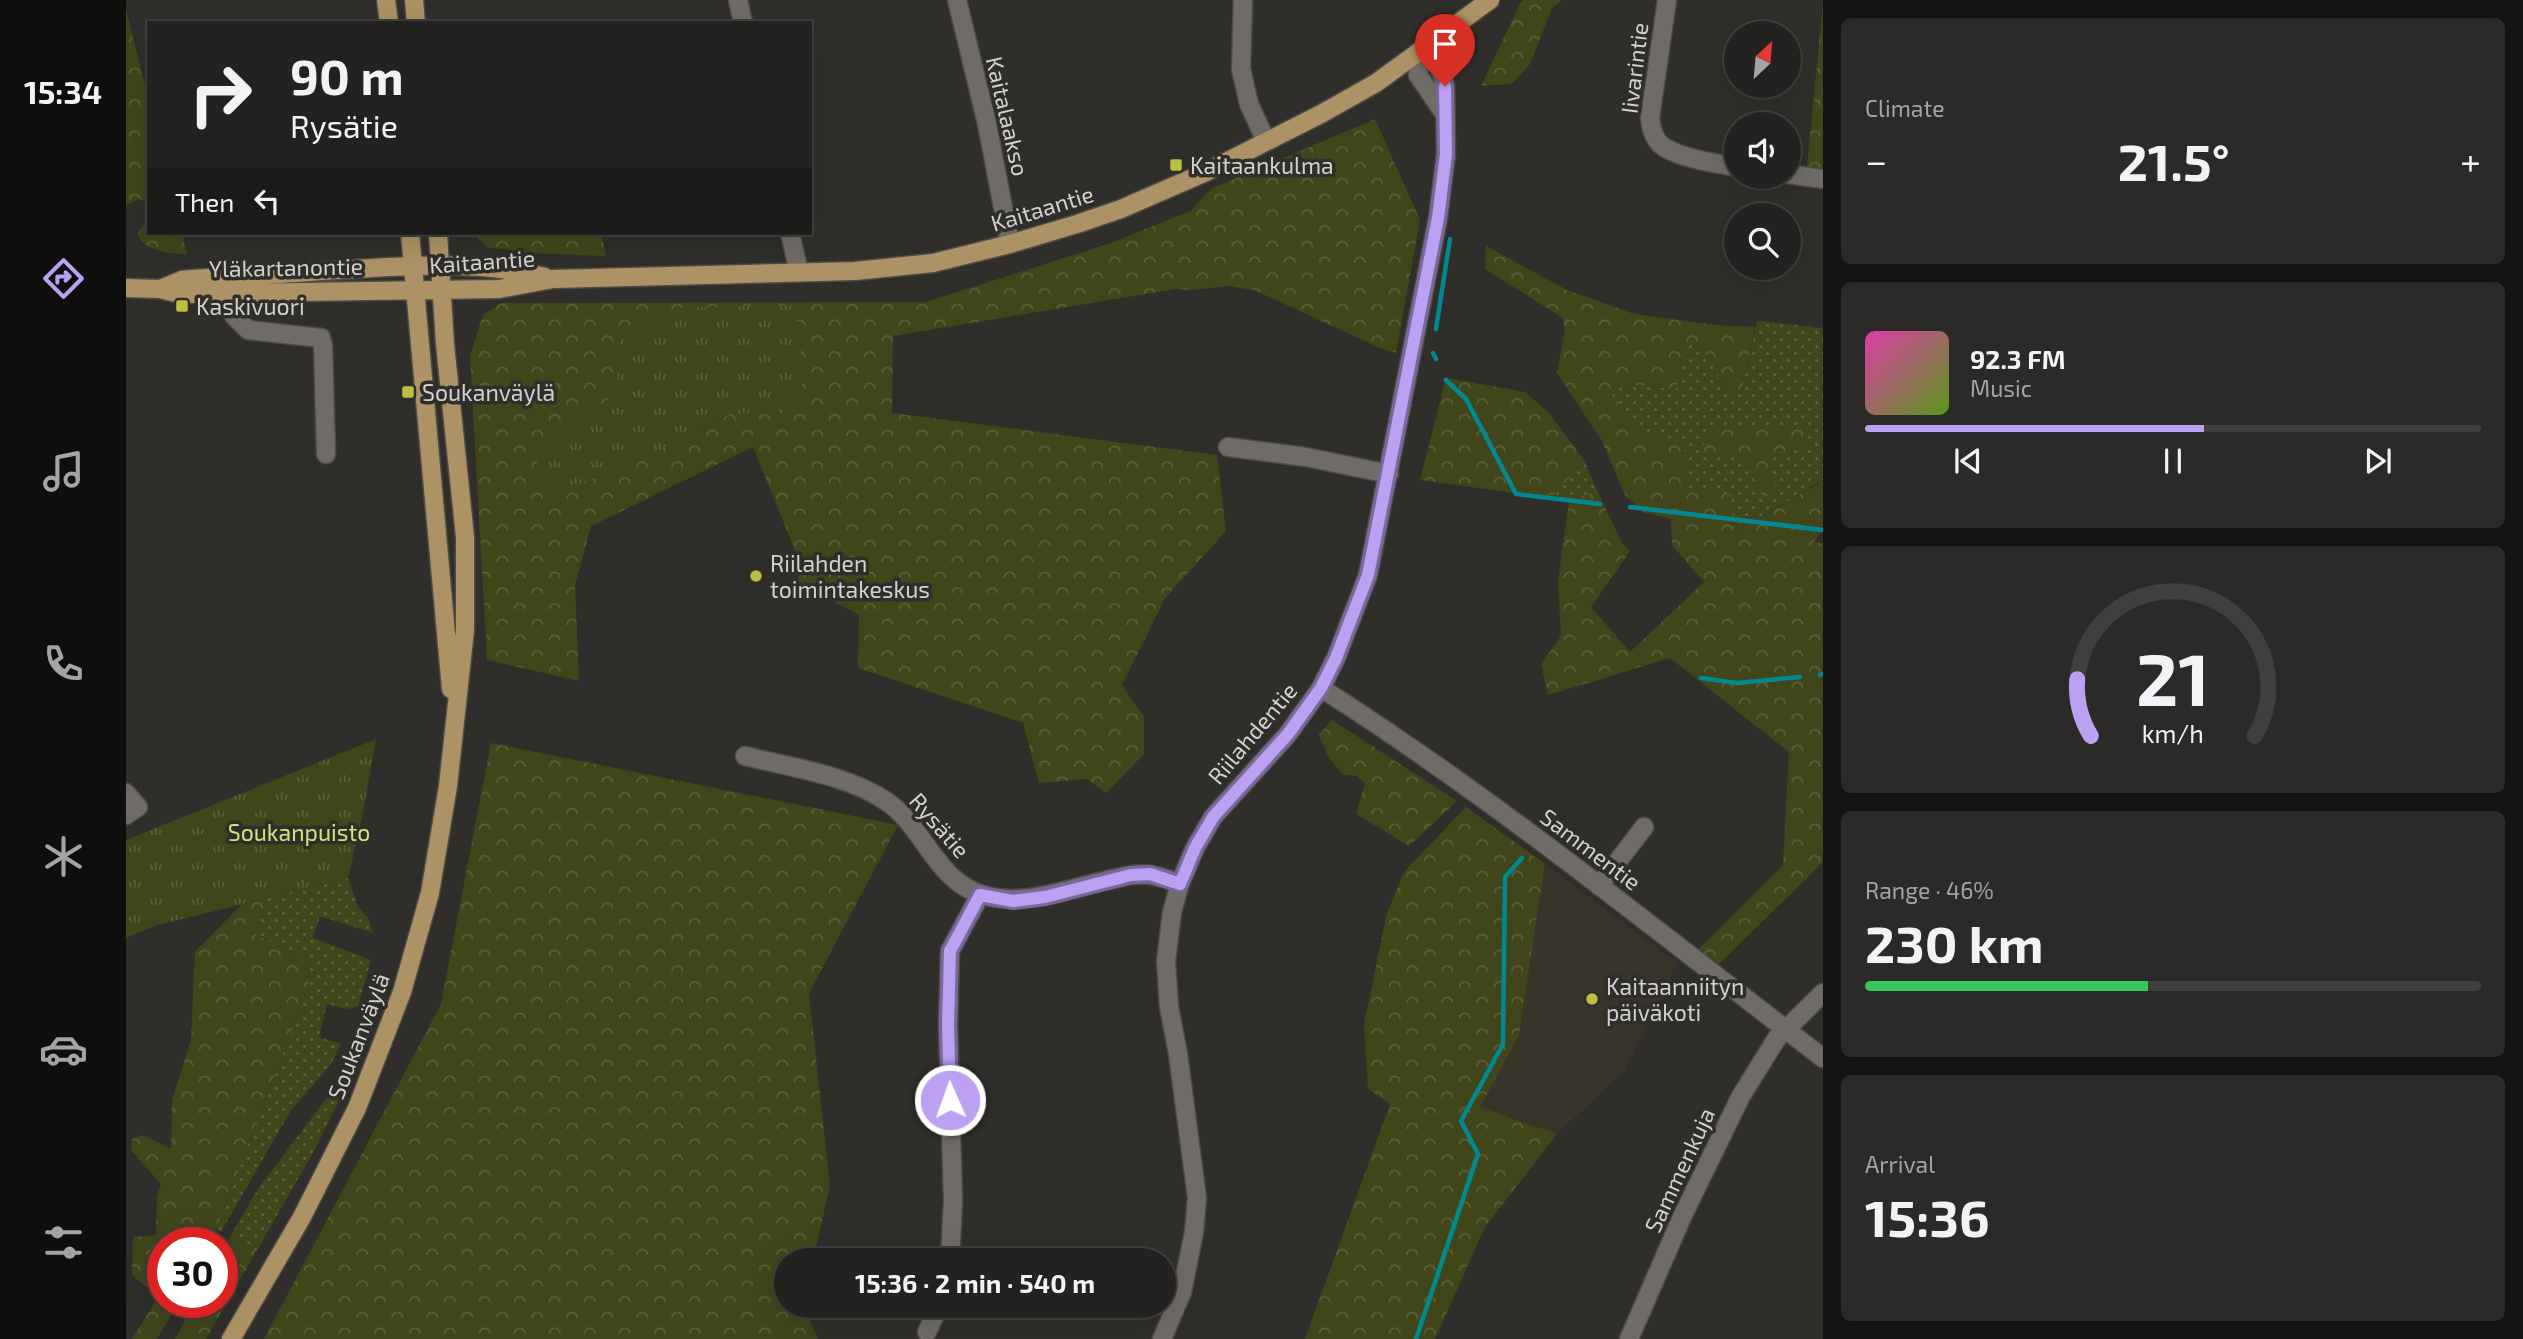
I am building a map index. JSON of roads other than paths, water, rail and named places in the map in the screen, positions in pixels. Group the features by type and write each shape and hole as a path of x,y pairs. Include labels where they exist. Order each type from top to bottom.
{"main road":[{"path":"386,0 388,21"},
{"path":"414,0 416,21"},
{"name":"Kaitaantie","path":"415,290 499,289 554,279 855,271 933,263 1010,244 1121,209 1206,172 1332,108 1376,83 1420,53 1490,0"},
{"name":"Soukanväylä","path":"411,235 454,723"},
{"name":"Soukanväylä","path":"231,1339 296,1228 343,1137 382,1047 402,992 430,893 448,786 466,629 465,537 438,235"},
{"name":"Kaitaantie","path":"413,267 516,270 554,279"},
{"name":"Yläkartanontie","path":"229,284 413,267"},
{"name":"Yläkartanontie","path":"126,288 159,289 182,280 415,290"}],"street":[{"path":"738,0 743,21"},
{"name":"Kaitalaakso","path":"957,0 1010,244"},
{"path":"1242,0 1241,69 1249,104 1266,141"},
{"name":"Iivarintie","path":"1667,0 1650,118 1651,129 1661,145 1668,149 1724,164"},
{"name":"Riilahdentie","path":"1162,1339 1182,1292 1194,1232 1197,1198 1169,1007 1166,961 1172,912 1195,848 1213,817 1288,734 1321,688 1336,658 1368,575 1438,218 1446,154 1444,113 1418,75 1420,53"},
{"path":"1801,176 1823,179"},
{"path":"790,235 799,272"},
{"path":"229,284 229,304 234,316 248,330 321,338 326,454"},
{"path":"1228,447 1306,457 1389,474"},
{"name":"Sammentie","path":"1321,688 1419,752 1823,1058"},
{"name":"Rysätie","path":"745,756 823,775 860,787 887,802 906,819 948,875 968,890 980,895 1013,901 1045,897 1131,875 1150,874 1180,884"},
{"path":"126,793 138,807 126,815"},
{"path":"1599,886 1644,827"},
{"path":"951,1248 953,1201 948,1025 950,951 980,895"},
{"name":"Sammenkuja","path":"1629,1339 1741,1096 1784,1029 1823,993"},
{"path":"927,1332 933,1318"}],"waterway":[{"path":"1436,329 1450,239"},
{"path":"1433,353 1436,359"},
{"path":"1446,380 1466,399 1516,494 1600,504"},
{"path":"1630,507 1823,530"},
{"path":"1701,678 1737,683 1800,677"},
{"path":"1416,1339 1478,1154 1461,1121 1503,1044 1505,877 1522,858"}],"place":[{"name":"Kaitaankulma","path":"1176,165"},
{"name":"Kaskivuori","path":"182,306"},
{"name":"Soukanväylä","path":"408,392"},
{"name":"Riilahden toimintakeskus","path":"756,576"},
{"name":"Kaitaanniityn päiväkoti","path":"1592,999"}],"park label":[{"name":"Soukanpuisto","path":"299,832"}]}
